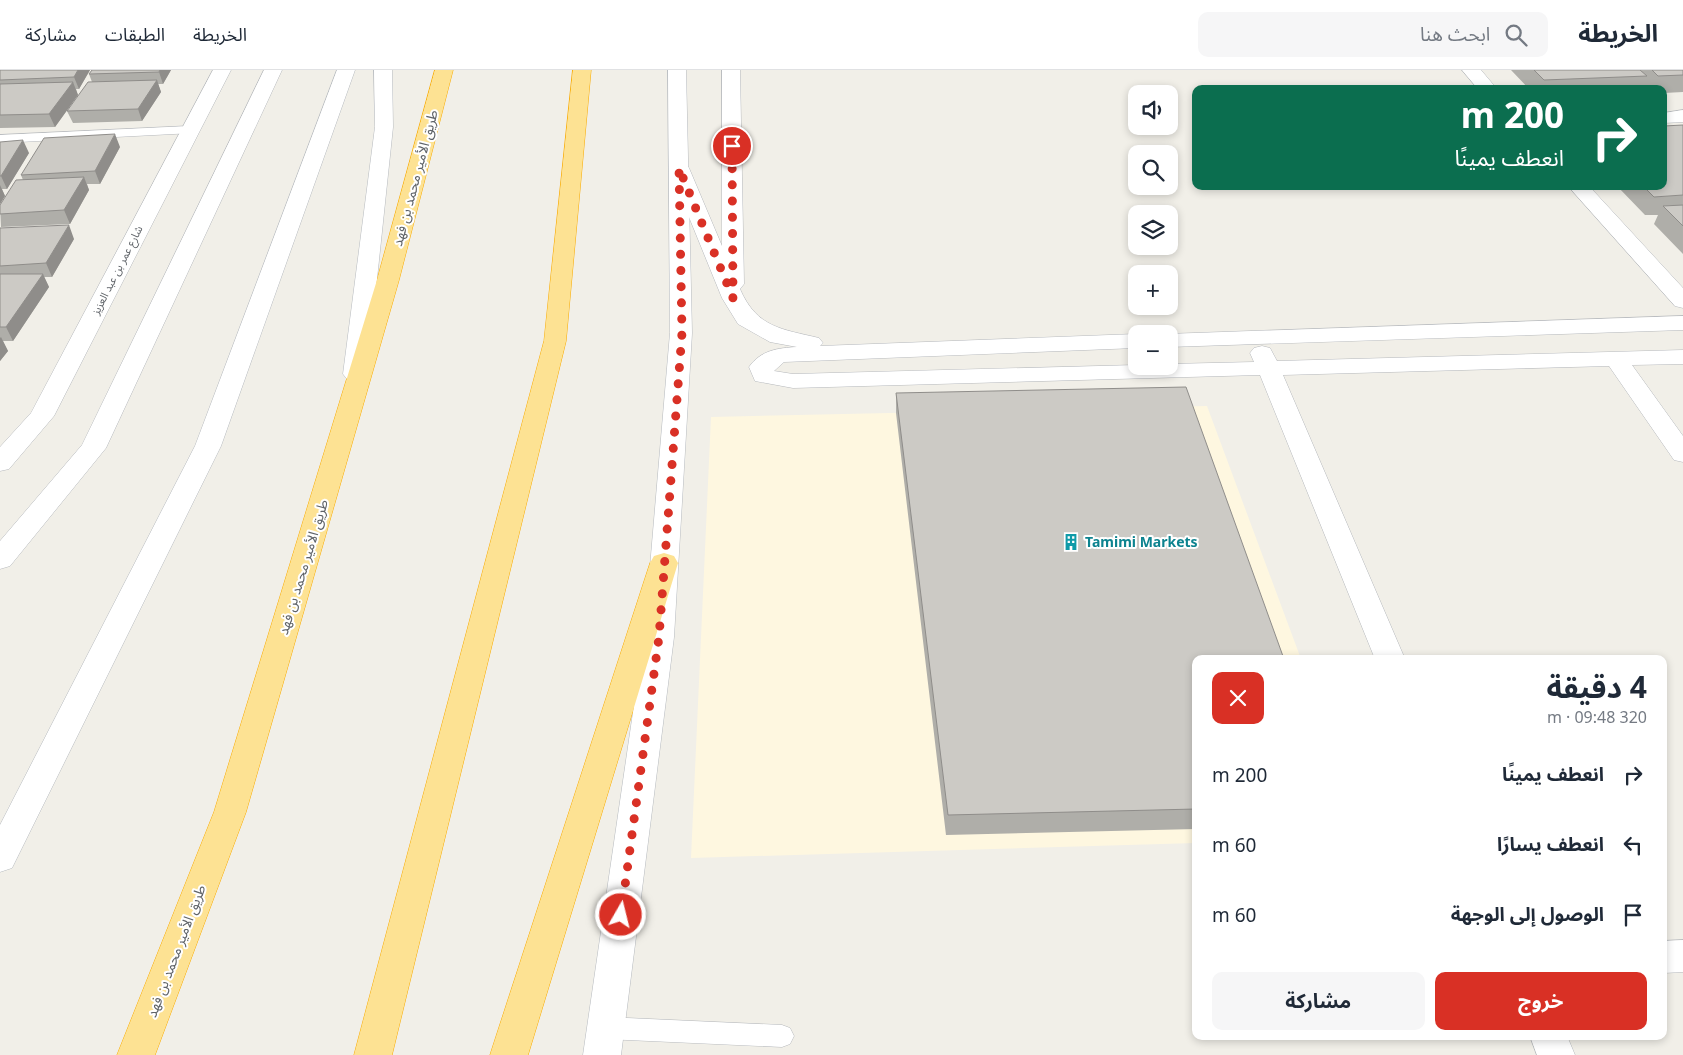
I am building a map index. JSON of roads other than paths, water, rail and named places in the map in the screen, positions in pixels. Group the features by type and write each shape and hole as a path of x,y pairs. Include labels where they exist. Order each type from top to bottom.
{"highway":[{"name":"طريق الأمير محمد بن فهد","path":"136,1055 230,812 388,280 444,70"},
{"path":"373,1055 433,826 555,341 582,70"},
{"path":"509,1055 664,563"}],"street":[{"name":"شارع عمر بن عبد العزيز","path":"0,463 42,416 189,130 222,70"},
{"path":"0,559 93,448 273,70"},
{"path":"0,858 208,446 346,70"},
{"path":"352,402 384,127 383,70"},
{"path":"602,1055 659,637 682,333 677,70"},
{"path":"732,70 733,298"},
{"path":"1471,70 1484,85"},
{"path":"1667,118 1683,116"},
{"path":"679,168 733,298 746,320 778,337 852,351"},
{"path":"1582,190 1683,301"},
{"path":"1178,340 1683,323"},
{"path":"1256,337 1388,655"},
{"path":"1128,342 778,355 761,367 763,376 793,381 1683,358"},
{"path":"1616,359 1683,454"},
{"path":"1667,956 1683,956"},
{"path":"1550,1040 1556,1055"}],"lane":[{"path":"0,139 189,130"},
{"path":"605,1028 782,1036"}],"place":[{"name":"Tamimi Markets","path":"1071,542"}]}
